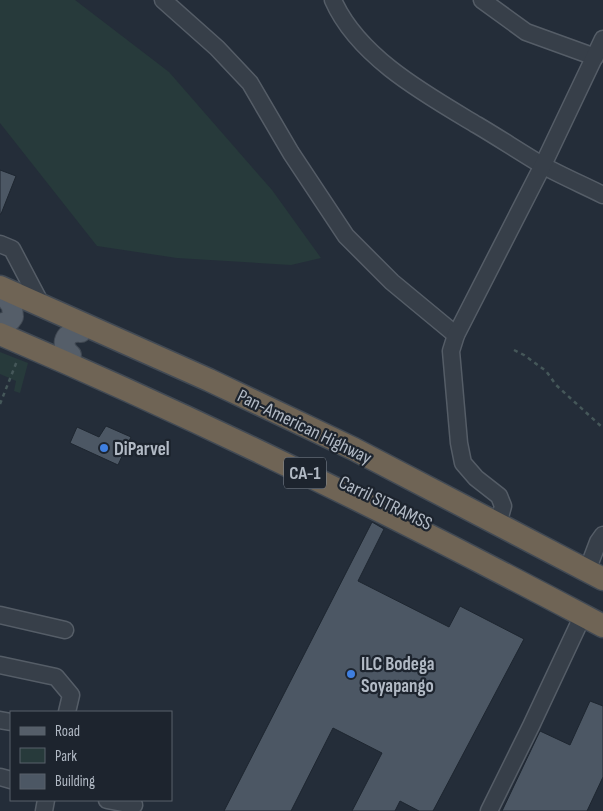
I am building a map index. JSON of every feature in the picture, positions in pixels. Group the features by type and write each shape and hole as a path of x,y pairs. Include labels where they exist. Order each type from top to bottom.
{"highway":[{"name":"Pan-American Highway","path":"3,296 42,306 209,380 354,449 595,575"},
{"name":"CA-1","path":"0,334 193,419 315,477 593,615 603,626"}],"main road":[{"path":"0,324 10,321 13,317 12,306 3,296"},
{"name":"Carril SITRAMSS","path":"3,296 200,385 330,448 603,587"},
{"name":"Carril SITRAMSS","path":"0,324 315,467 447,532 593,615"},
{"path":"71,355 66,351 65,339 74,331 80,332"}],"street":[{"path":"163,0 217,48 250,83 291,153 346,236 392,282 456,335"},
{"path":"333,0 345,23 362,42 398,74 459,115 543,165 603,195"},
{"path":"482,0 526,32 595,57"},
{"path":"498,524 503,506 499,496 462,464 451,351 456,335 543,165 603,39"},
{"path":"0,244 12,249 42,306"},
{"path":"595,575 598,542 603,535"},
{"path":"0,615 65,630"},
{"path":"489,811 531,726 593,615"},
{"path":"0,665 56,677 71,695 67,711"},
{"path":"112,801 134,805"}],"path":[{"path":"0,404 24,344"},
{"path":"514,350 546,371 556,385 603,428"}],"green space":[{"path":"0,0 75,0 169,72 272,190 321,258 291,265 177,258 97,246 0,123"},
{"path":"0,352 28,363 20,393 14,391 16,381 0,374"}],"building":[{"path":"0,170 16,176 1,214 0,214"},
{"name":"DiParvel","path":"106,426 131,437 118,465 70,443 77,427 99,437"},
{"path":"372,522 384,529 358,581 449,627 460,606 524,639 433,811 419,811 400,801 395,811 352,811 382,753 333,728 291,811 224,811"},
{"path":"590,701 603,706 603,777 587,811 502,811 540,731 570,745"}],"place":[{"name":"DiParvel","path":"104,448"},
{"name":"ILC Bodega Soyapango","path":"351,674"}]}
